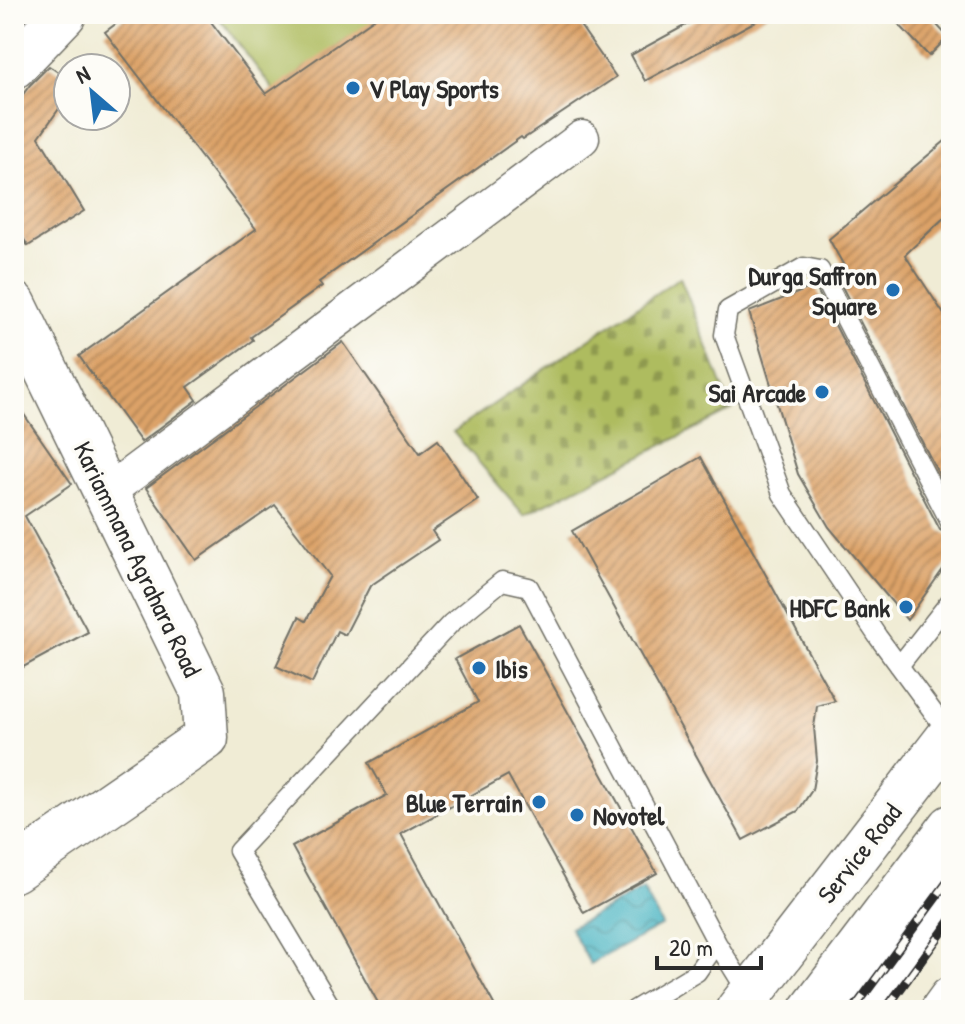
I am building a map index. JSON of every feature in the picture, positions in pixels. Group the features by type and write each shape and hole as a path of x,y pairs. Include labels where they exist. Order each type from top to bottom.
{"main road":[{"path":"14,66 55,18"},
{"name":"Kariammana Agrahara Road","path":"14,304 203,692 206,738 14,870"},
{"name":"Service Road","path":"744,1002 950,735"},
{"path":"812,1010 951,827"},
{"path":"859,1010 951,885"},
{"path":"943,1010 951,999"}],"street":[{"path":"106,493 582,138"}],"lane":[{"path":"950,735 834,574 782,494 724,335 728,310 804,267 820,270 951,524"},
{"path":"333,1010 238,851 451,623 502,581 529,587 717,943 744,1002"},
{"path":"899,666 951,600"},
{"path":"634,1010 697,972 717,943"}],"green space":[{"name":"V Play Sports","path":"216,14 539,14 329,163"},
{"path":"680,277 732,410 524,515 453,432"}],"water":[{"path":"643,889 662,925 590,964 570,928"}],"building":[{"path":"129,14 205,14 266,94 381,14 572,14 616,77 523,139 521,137 319,282 322,286 188,387 197,400 141,442 79,356 256,229 132,67 132,52 120,52 105,32"},
{"path":"706,14 769,14 645,81 631,55"},
{"path":"889,14 927,14 948,37 929,56"},
{"path":"49,66 52,68 52,119 39,137 84,211 28,246 14,223 14,98 17,102"},
{"name":"Durga Saffron Square","path":"951,136 951,211 905,255 951,325 951,498 837,277 848,273 829,239"},
{"name":"Sai Arcade","path":"815,286 940,530 951,536 951,558 907,620 829,527 798,474 749,312"},
{"path":"343,342 420,453 438,440 478,500 432,531 438,540 370,586 345,635 337,631 312,683 276,666 299,617 306,621 330,576 275,505 196,560 146,488"},
{"path":"14,400 72,484 25,516 88,632 14,672"},
{"path":"701,457 835,701 817,706 814,727 817,761 812,790 798,811 743,840 572,531"},
{"name":"Novotel","path":"519,624 657,873 584,913 508,775 401,834 497,1010 382,1010 292,847 387,795 369,763 478,702 455,659"}],"railway":[{"path":"853,1010 951,877"},
{"path":"885,1010 951,920"}],"place":[{"name":"V Play Sports","path":"353,88"},
{"name":"Durga Saffron Square","path":"893,290"},
{"name":"Sai Arcade","path":"822,392"},
{"name":"HDFC Bank","path":"906,607"},
{"name":"Ibis","path":"479,668"},
{"name":"Blue Terrain","path":"539,802"},
{"name":"Novotel","path":"577,815"}]}
